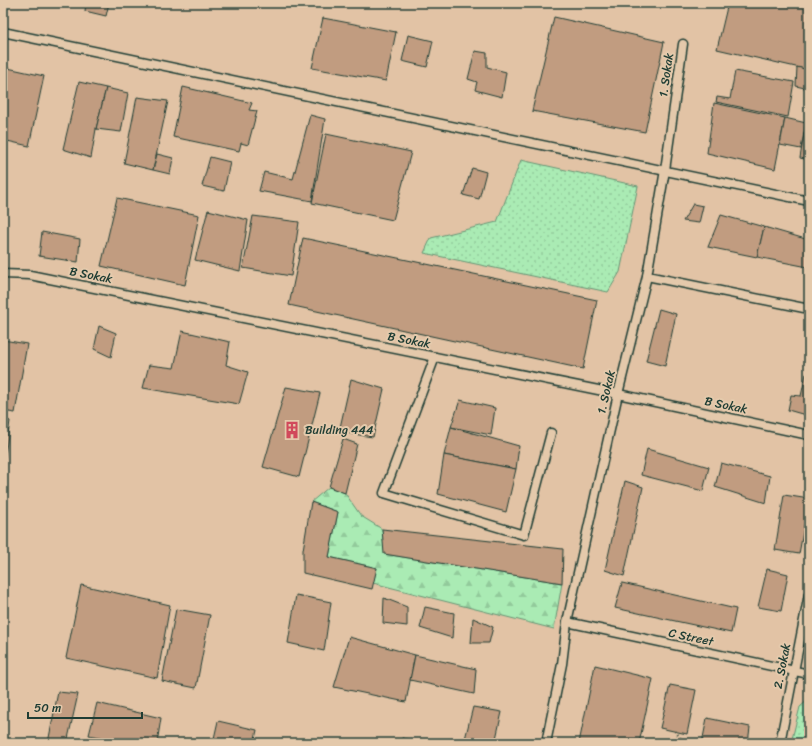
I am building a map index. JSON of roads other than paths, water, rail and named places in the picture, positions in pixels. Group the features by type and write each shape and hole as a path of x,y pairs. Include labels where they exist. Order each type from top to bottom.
{"lane":[{"path":"3,32 809,200"},
{"name":"1. Sokak","path":"546,743 562,664 567,622 618,394 647,276 665,170 683,44"},
{"name":"B Sokak","path":"3,274 30,275 618,394 809,435"},
{"path":"647,276 809,309"},
{"path":"434,357 384,493 524,535 551,433"},
{"name":"2. Sokak","path":"780,743 809,594"},
{"name":"C Street","path":"567,622 809,674"}],"place":[{"name":"Building 444","path":"292,430"}]}
